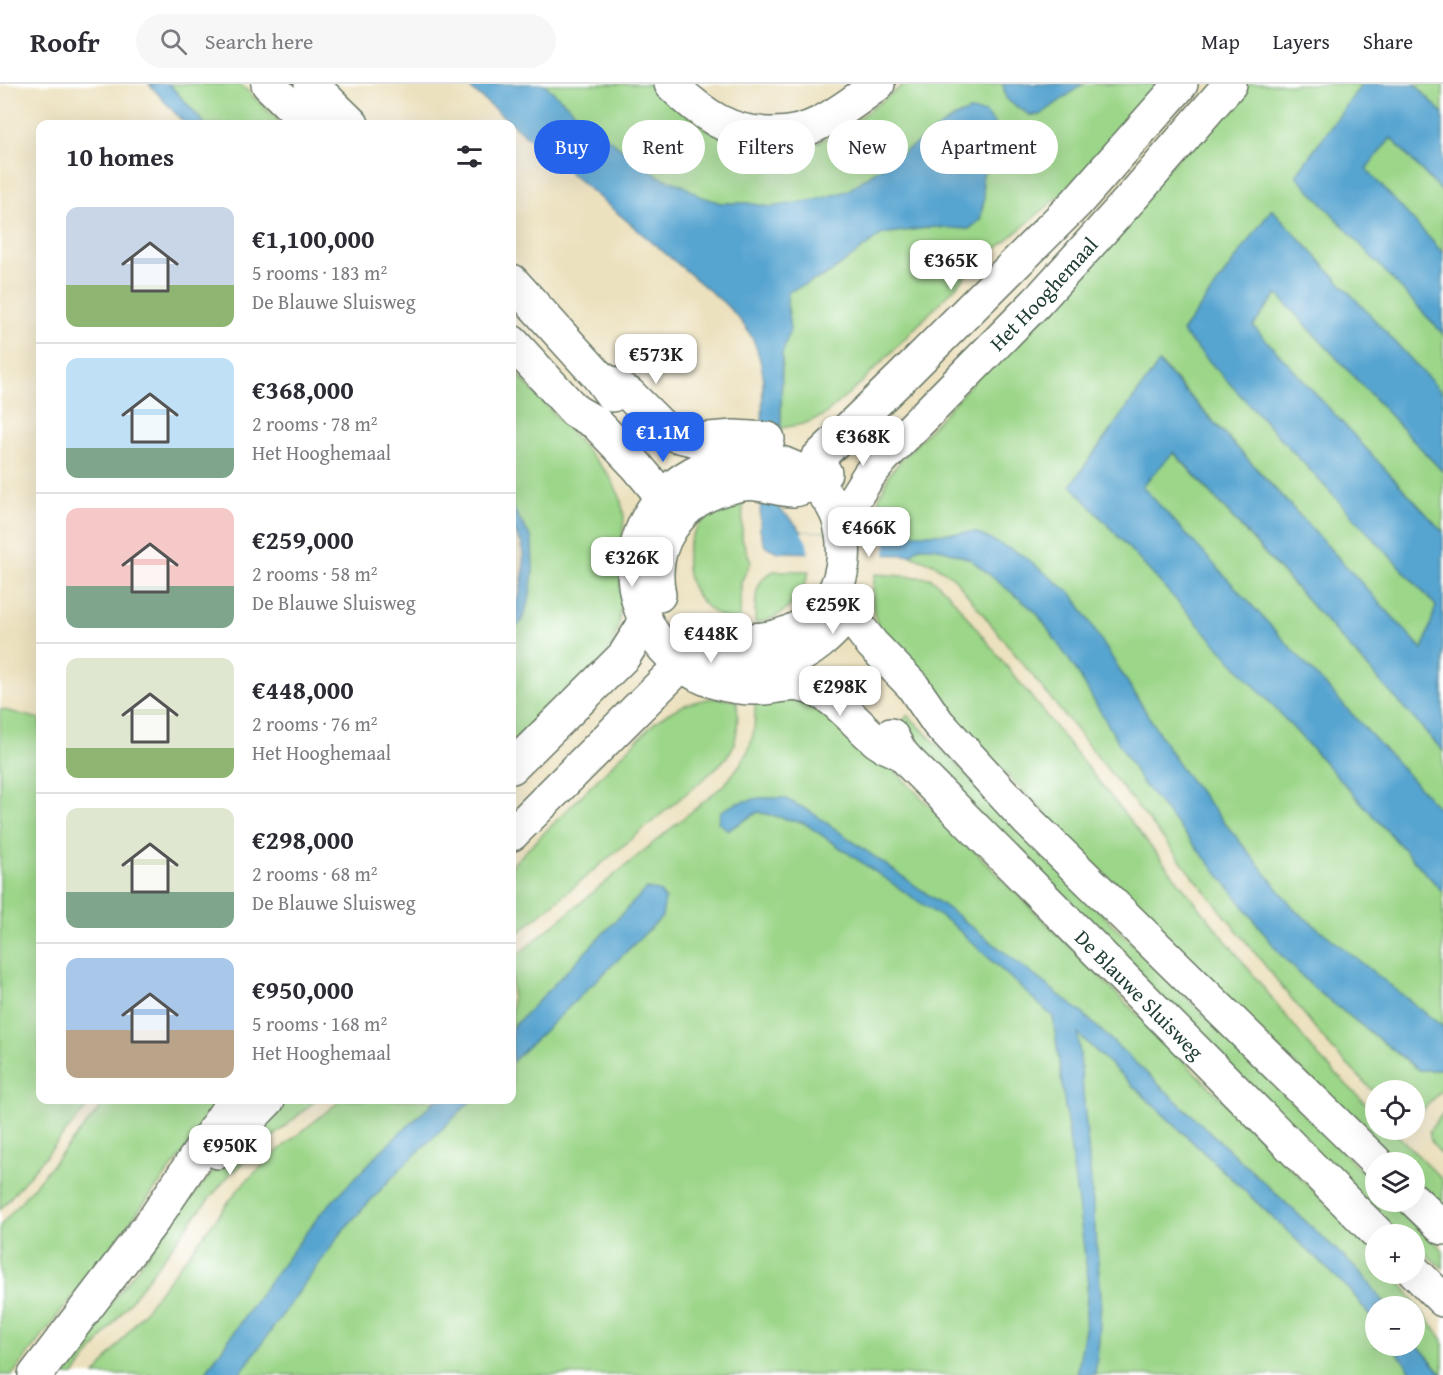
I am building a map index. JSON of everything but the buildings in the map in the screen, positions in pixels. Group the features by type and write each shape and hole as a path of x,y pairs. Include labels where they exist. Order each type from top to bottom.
{"main road":[{"path":"268,84 305,120"},
{"path":"311,84 348,120"},
{"path":"671,84 691,103 719,122 754,132 783,135 818,124 878,84"},
{"name":"Het Hooghemaal","path":"800,465 891,411 902,377 1076,203 1181,84"},
{"name":"Het Hooghemaal","path":"854,499 882,459 1036,303 1230,84"},
{"path":"516,285 599,377 617,404 669,455 697,473"},
{"path":"516,346 575,411 596,423 636,465 662,512 668,533 657,561 656,580 660,602 675,630 704,660"},
{"path":"599,377 629,394 664,429 675,435 696,440 734,461 755,483 800,465"},
{"path":"704,660 645,623 634,589 634,565 642,532 662,512 672,488 697,473 734,461 800,465 854,499 853,532"},
{"path":"662,512 687,507 711,492 734,461"},
{"path":"516,830 597,748 611,712 661,663 704,660 754,665 786,665 843,601 866,560 853,532 800,465"},
{"path":"843,601 902,697 938,723 1029,822 1366,1152"},
{"path":"516,763 624,657 645,623"},
{"name":"De Blauwe Sluisweg","path":"786,665 833,674 890,733 901,753 1368,1224"},
{"path":"35,1375 155,1218 231,1104"},
{"path":"155,1218 264,1104"},
{"path":"1425,1211 1443,1228"},
{"path":"1425,1282 1443,1300"}],"green space":[{"path":"169,84 240,84 278,120 201,120"},
{"path":"544,84 655,84 694,120 622,120 622,149 610,140 610,120 584,120"},
{"path":"905,84 1003,84 1006,98 1011,103 1030,115 1040,115 1083,84 1168,84 1063,193 976,266 858,386 823,416 803,424 781,428 782,354 789,311 788,292 830,273 882,234 933,227 969,229 980,220 984,199 984,174 1058,174 1058,120 975,120 970,111 952,120 920,120 920,141 908,150 908,120 856,120"},
{"path":"1245,84 1362,84 1297,175 1443,334 1443,394 1272,209 1182,332 1436,606 1423,650 1160,363 1071,485 1443,892 1443,1027 1296,911 1182,770 1117,665 975,532 875,533 879,498 890,473"},
{"path":"1415,84 1443,84 1443,114"},
{"path":"705,128 717,133 717,174 815,174 815,143 827,138 827,174 872,174 847,191 817,200 771,207 747,203 721,203 699,196 684,186 655,174 705,174"},
{"path":"1391,138 1443,193 1443,253 1366,169"},
{"path":"1277,294 1443,472 1443,532 1253,326"},
{"path":"516,372 609,475 620,497 624,516 621,605 613,643 602,661 516,751 516,620 533,572 516,515"},
{"path":"1173,452 1443,751 1443,813 1141,486"},
{"path":"743,501 742,539 751,562 741,582 740,623 716,614 700,599 690,581 687,560 691,540 701,523 719,509"},
{"path":"919,547 935,547 970,559 1036,612 1229,887 1280,954 1315,989 1418,1070 1443,1068 1443,1089 1425,1108 1425,1080 1365,1080 1365,1083 1332,1049 954,578 934,564 910,555"},
{"path":"774,571 809,571 802,590 791,606 775,617 755,623 759,586 767,575"},
{"path":"875,574 931,578 948,593 1319,1057 1365,1103 1365,1131 1253,1024 1005,773 886,644 873,610"},
{"path":"716,698 737,701 736,735 726,758 516,935 516,861 655,722 670,712 698,701"},
{"path":"775,698 803,701 851,727 1365,1243 1365,1278 1081,1012 954,913 811,812 784,799 759,798 728,830 758,812 804,823 953,925 1053,1017 1088,1278 1085,1329 1077,1375 239,1375 344,1229 399,1170 468,1104 516,1104 516,1058 662,917 529,1012 516,1024 516,956 725,784 746,755 754,727 755,702"},
{"path":"0,709 36,718 36,1104 90,1104 0,1210"},
{"path":"908,715 1120,932 1365,1174 1365,1201 1103,942 895,729"},
{"path":"1078,1034 1351,1291 1365,1310 1365,1356 1400,1356 1414,1375 1095,1375 1101,1297"},
{"path":"104,1104 221,1104 12,1375 0,1375 0,1226"},
{"path":"275,1104 311,1104 231,1173 199,1211 74,1375 56,1375 188,1202"},
{"path":"336,1104 432,1104 380,1152 253,1304 204,1375 95,1375 242,1185 280,1149"},
{"path":"1443,1113 1443,1157 1431,1141 1429,1131"},
{"path":"1374,1140 1402,1140 1414,1152 1387,1152"},
{"path":"1425,1162 1443,1180 1443,1206 1425,1189"},
{"path":"1376,1212 1403,1212 1416,1224 1388,1224"},
{"path":"1425,1233 1443,1250 1443,1268 1425,1253"},
{"path":"1370,1284 1401,1284 1410,1296 1379,1296"},
{"path":"1425,1316 1443,1340 1443,1374 1425,1353"}],"water":[{"path":"149,84 169,84 201,120 181,120"},
{"path":"465,84 544,84 584,120 534,120 534,142 516,127 516,120 508,120"},
{"path":"1003,84 1083,84 1040,115 1030,115 1006,98"},
{"path":"1362,84 1415,84 1443,114 1443,193 1391,138 1366,169 1443,253 1443,334 1296,175"},
{"path":"970,111 986,113 992,120 951,120"},
{"path":"610,140 622,149 622,174 655,174 684,186 699,196 721,203 747,203 771,207 817,200 847,191 872,174 908,174 908,149 920,141 920,174 984,174 984,199 980,220 969,229 933,227 882,234 830,273 788,292 790,330 782,354 779,509 802,532 933,534 975,532 1022,555 1073,595 1182,770 1296,911 1443,1027 1443,1068 1419,1070 1315,989 1280,954 1229,887 1141,781 1076,670 1036,612 970,559 935,547 919,547 910,555 778,552 765,546 760,530 763,375 751,335 740,319 571,174 610,174"},
{"path":"1272,209 1443,394 1443,472 1277,294 1253,326 1443,532 1443,751 1174,452 1142,486 1443,813 1443,892 1071,485 1159,363 1423,650 1436,606 1182,332"},
{"path":"516,513 532,539 533,572 529,601 521,622 516,627 516,600 519,596 524,569 522,544 516,534"},
{"path":"759,798 784,798 811,812 954,913 1081,1012 1362,1274 1365,1284 1370,1284 1379,1296 1365,1296 1365,1310 1351,1291 1078,1034 1101,1297 1095,1375 1077,1375 1085,1329 1088,1278 1053,1017 953,925 804,823 758,812 728,830 718,822 721,811 737,803"},
{"path":"646,889 659,891 665,899 662,917 516,1058 516,1024"},
{"path":"432,1104 468,1104 399,1170 344,1229 239,1375 204,1375 253,1304 321,1213 380,1152"},
{"path":"1425,1354 1443,1375 1414,1375 1400,1356 1425,1356"}],"pier":[{"path":"801,532 887,532 885,557 809,556 807,543"}]}
